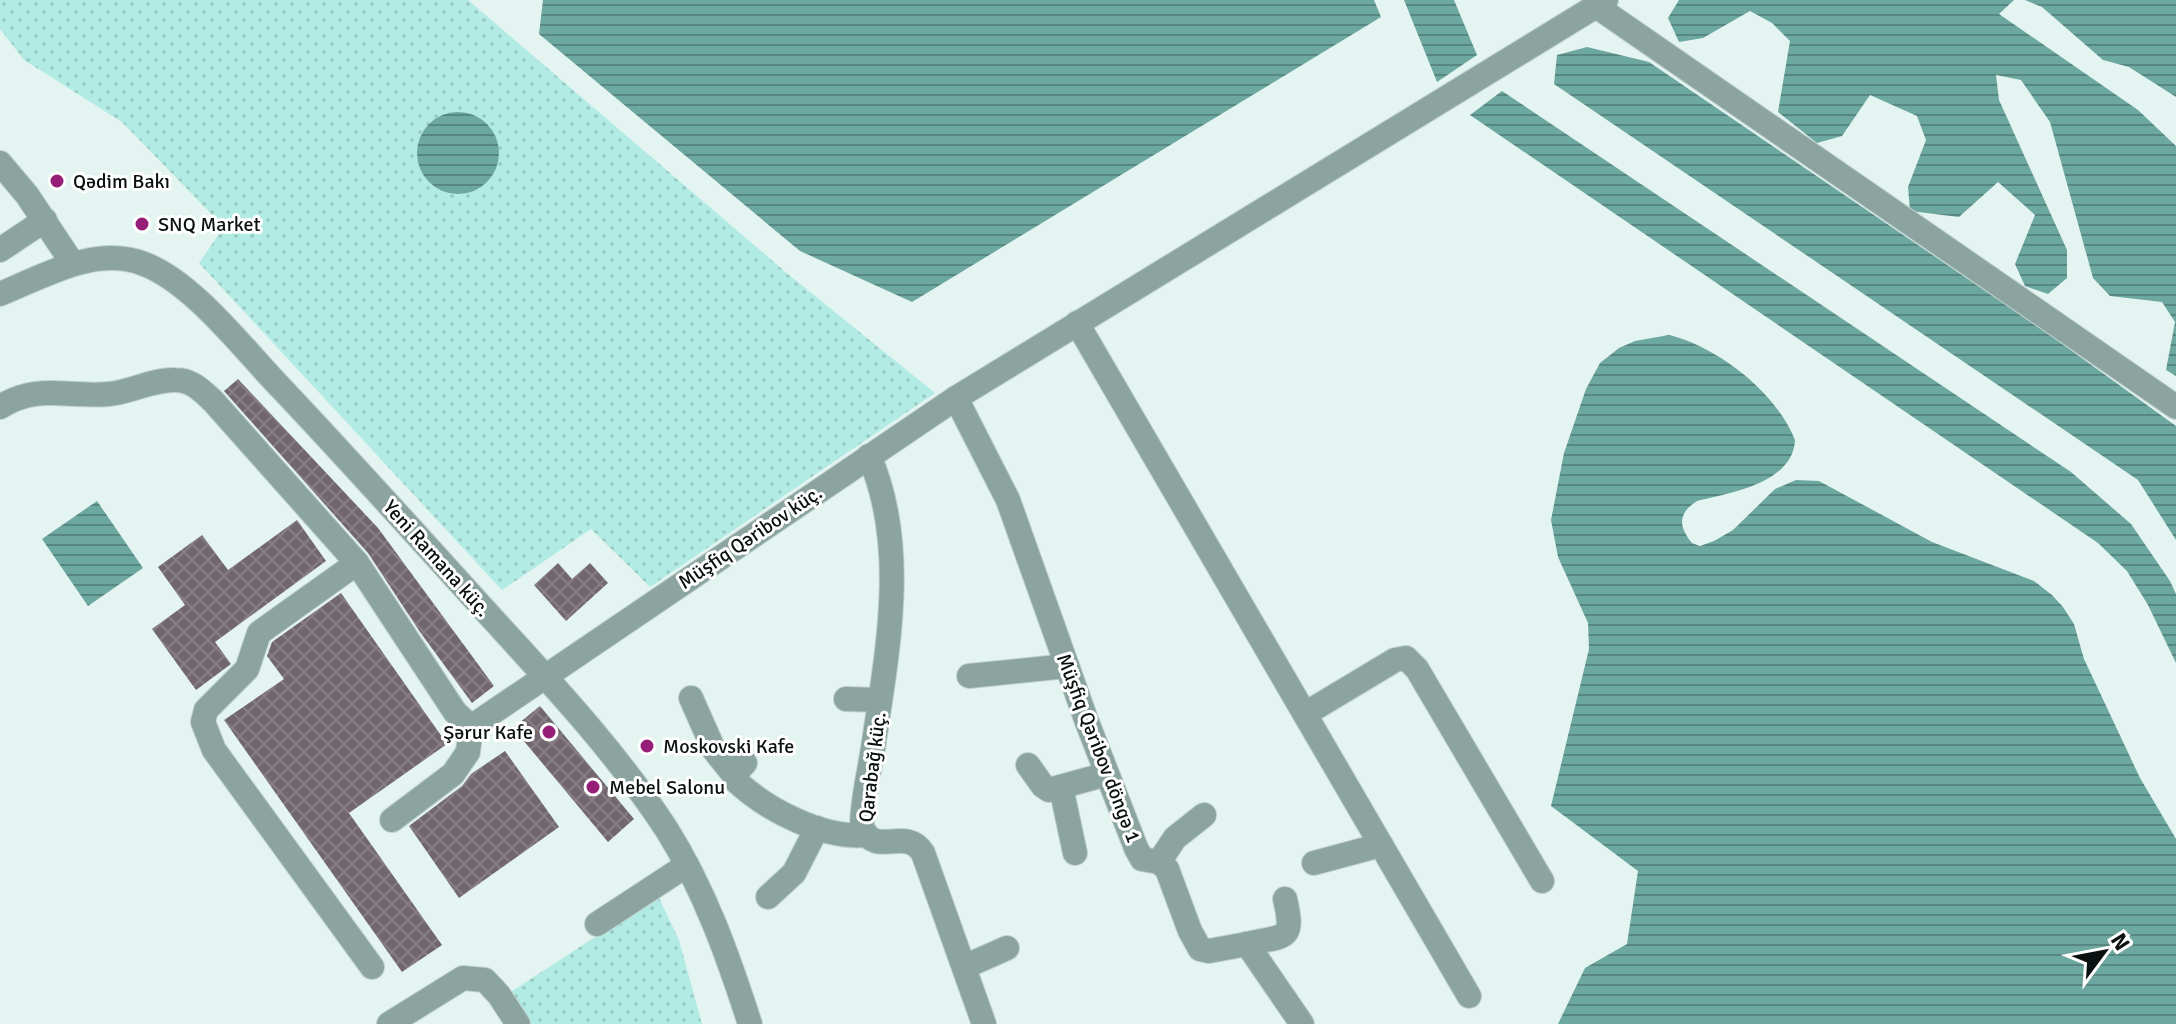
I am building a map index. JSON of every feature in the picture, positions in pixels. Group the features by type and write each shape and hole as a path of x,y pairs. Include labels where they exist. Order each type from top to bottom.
{"street":[{"name":"Müşfiq Qəribov küç.","path":"471,727 956,398 1601,3"},
{"path":"1601,3 2176,407"},
{"path":"0,163 45,220 73,264"},
{"path":"0,250 45,220"},
{"name":"Yeni Ramana küç.","path":"0,294 73,264 101,259 129,260 156,270 187,291 327,437 544,675 649,804 702,890 750,1024"},
{"path":"1077,323 1469,996"},
{"path":"0,407 18,396 33,392 112,394 151,382 178,380 196,385 213,401 357,563 455,712 471,727 468,752 453,774 392,820"},
{"name":"Müşfiq Qəribov döngə 1","path":"956,398 1008,500 1136,848 1142,859 1159,862 1167,869 1200,949 1209,951 1247,944"},
{"name":"Qarabağ küç.","path":"869,456 880,482 888,519 891,570 890,616 862,818 866,835 877,842 909,840 918,845 923,853 984,1024"},
{"path":"357,563 259,633 247,669 206,710 203,722 214,750 372,967"},
{"path":"1305,714 1395,660 1406,658 1417,669 1542,881"},
{"path":"969,676 1067,666"},
{"path":"691,698 714,750 739,769 736,781 755,796 791,818 817,828 837,835 866,835"},
{"path":"846,699 880,700"},
{"path":"1028,765 1049,790 1107,774"},
{"path":"1061,787 1075,853"},
{"path":"1159,862 1175,838 1204,815"},
{"path":"768,897 794,873 817,828"},
{"path":"1314,863 1381,845"},
{"path":"597,924 687,865"},
{"path":"1285,899 1289,930 1283,936 1247,944 1302,1024"},
{"path":"964,967 1007,948"},
{"path":"400,1021 463,978 485,980 518,1024"}],"shaded area":[{"path":"0,0 468,0 789,275 935,393 650,587 591,529 502,590 199,263 224,227 122,122 24,60 0,29"},
{"path":"543,0 1374,0 1381,17 912,302 800,251 539,34"},
{"path":"1404,0 1454,0 1477,55 1437,82"},
{"path":"1679,0 2014,0 1999,14 2138,110 2176,146 2176,376 2166,370 2175,322 2162,302 2110,296 2093,278 2050,122 2021,80 1996,75 1999,100 2067,250 2067,278 2048,294 2025,286 2015,264 2035,215 1998,182 1959,217 1910,211 1908,187 1926,140 1917,116 1870,95 1842,136 1817,143 1778,112 1790,41 1772,23 1750,11 1703,38 1679,42 1668,18"},
{"path":"2025,0 2176,0 2176,97 2129,67 2103,60 2042,7"},
{"path":"1587,47 1649,62 2043,330 2176,426 2176,540 2138,480 1554,84 1557,55"},
{"path":"1502,91 2071,472 2131,524 2170,581 2176,594 2176,663 2148,605 2127,571 2098,543 1470,115"},
{"path":"458,112 474,115 487,124 496,137 499,153 496,169 487,182 474,191 458,194 442,191 429,182 420,169 417,153 420,137 429,124 442,115"},
{"path":"1669,335 1707,350 1743,374 1774,405 1795,440 1792,455 1784,467 1772,476 1742,490 1697,501 1686,510 1682,525 1692,543 1700,546 1733,530 1775,489 1796,480 1819,481 1932,542 2034,581 2063,607 2074,624 2084,659 2140,778 2176,839 2176,1024 1558,1024 1585,968 1627,944 1638,871 1551,806 1589,649 1588,623 1558,557 1551,520 1564,453 1586,389 1600,363 1619,348 1635,341"},
{"path":"97,501 143,568 88,606 42,539"},
{"path":"658,896 679,940 702,1024 526,1024 506,995"}],"building":[{"path":"238,379 378,528 494,686 472,703 368,553 224,391"},
{"path":"297,520 326,561 215,642 231,664 196,690 152,629 185,605 158,567 202,535 228,570"},
{"path":"558,563 572,579 590,563 608,583 566,621 534,585"},
{"path":"341,593 447,744 349,813 442,945 402,972 224,720 284,679 267,656 272,642"},
{"path":"540,706 634,819 608,842 513,728"},
{"path":"505,751 559,827 459,898 409,826 462,786 471,774"}],"place":[{"name":"Qədim Bakı","path":"57,181"},
{"name":"SNQ Market","path":"142,224"},
{"name":"Şərur Kafe","path":"549,732"},
{"name":"Moskovski Kafe","path":"647,746"},
{"name":"Mebel Salonu","path":"593,787"}]}
